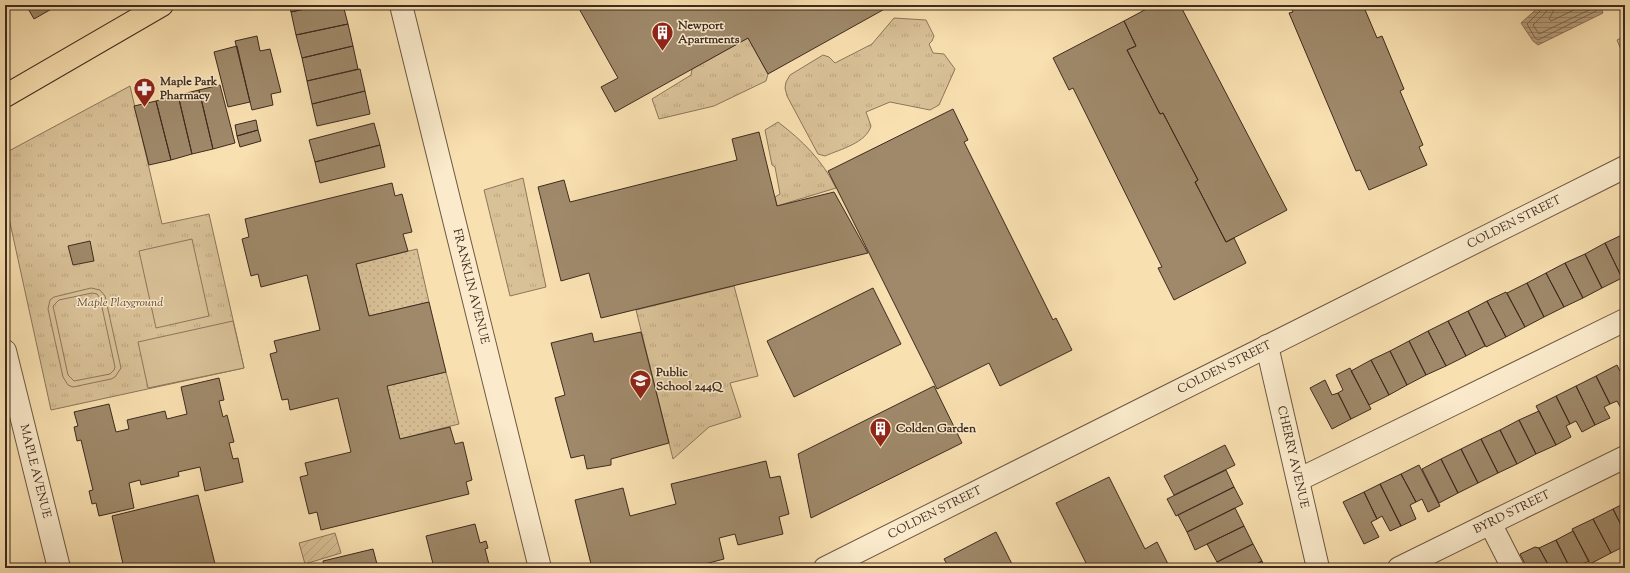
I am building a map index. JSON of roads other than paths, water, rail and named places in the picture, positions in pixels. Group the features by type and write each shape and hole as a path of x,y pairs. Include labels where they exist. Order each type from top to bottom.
{"main road":[{"path":"5,96 162,5"}],"street":[{"name":"FRANKLIN AVENUE","path":"401,5 540,568"},
{"name":"COLDEN STREET","path":"825,568 1625,168"},
{"path":"1298,480 1625,320"},
{"name":"CHERRY AVENUE","path":"1268,346 1318,568"},
{"name":"MAPLE AVENUE","path":"5,351 59,568"},
{"name":"BYRD STREET","path":"1399,568 1625,457"},
{"path":"1490,523 1513,568"}],"water":[{"path":"1541,5 1600,5 1603,13 1538,45 1533,41 1521,23"}],"place":[{"name":"Newport Apartments","path":"662,52"},
{"name":"Maple Park Pharmacy","path":"145,108"},
{"name":"Public School 244Q","path":"640,400"},
{"name":"Colden Garden","path":"880,448"}],"park label":[{"name":"Maple Playground","path":"120,303"}]}
